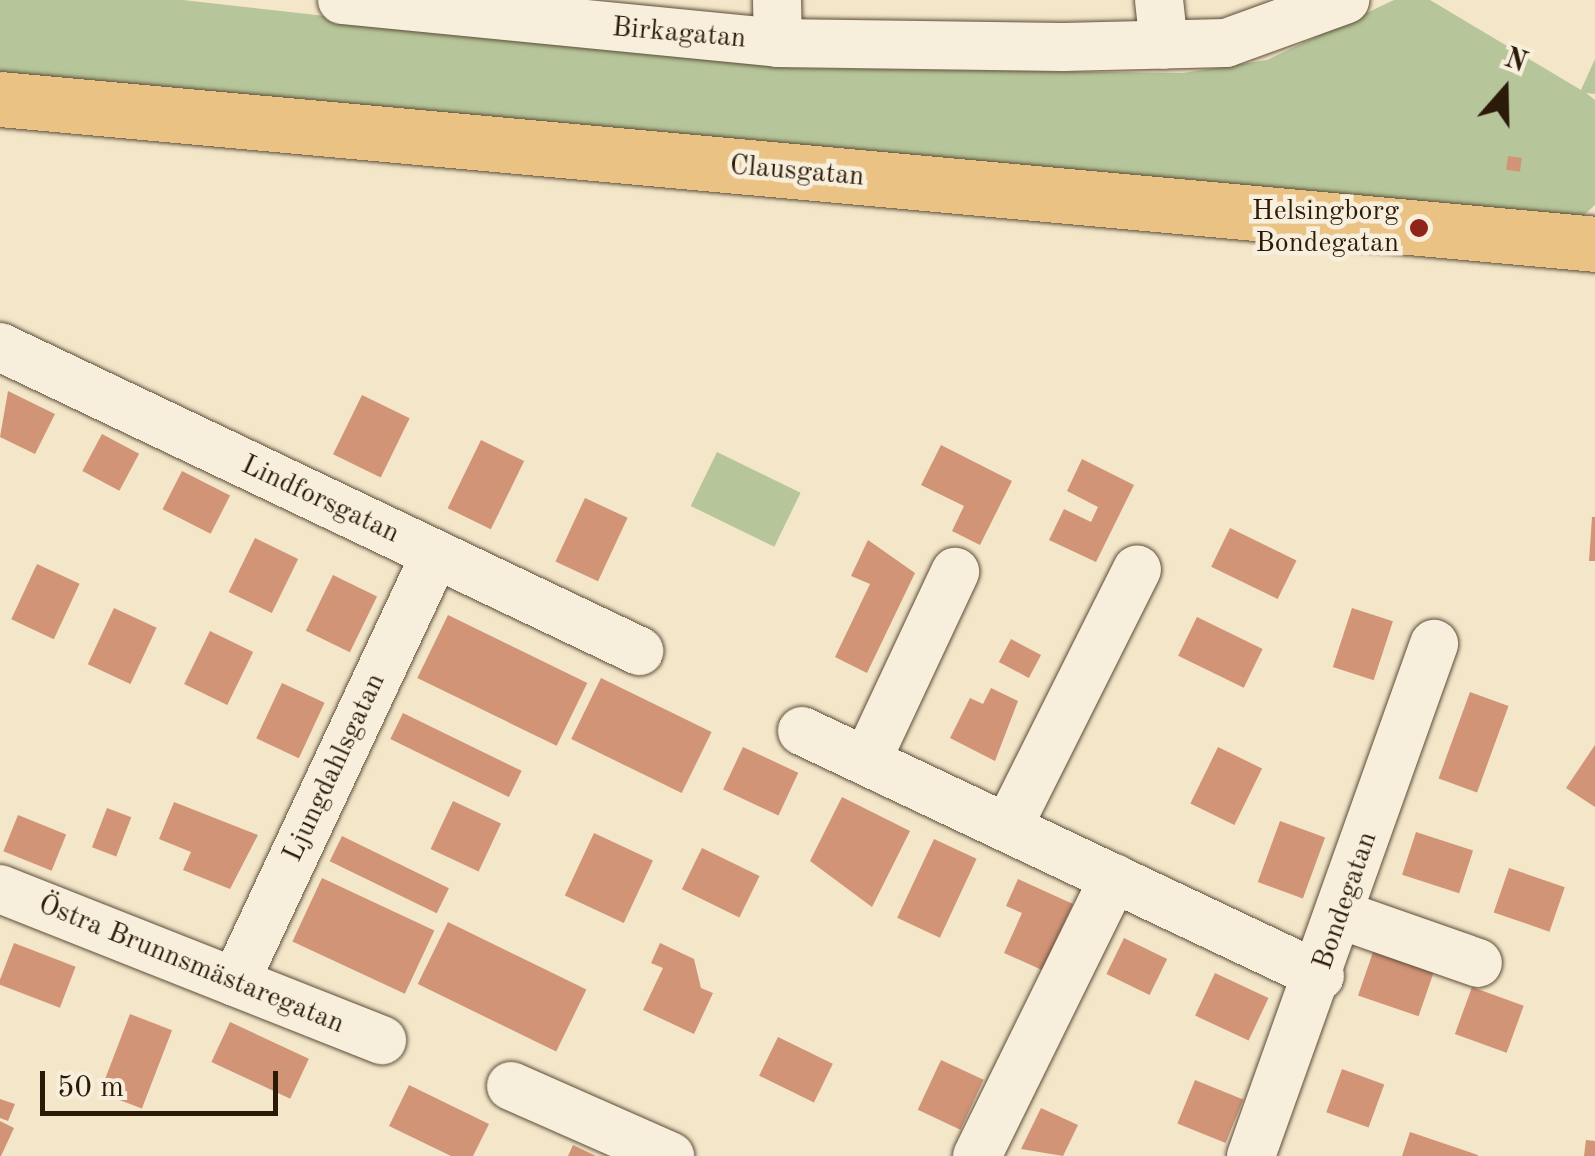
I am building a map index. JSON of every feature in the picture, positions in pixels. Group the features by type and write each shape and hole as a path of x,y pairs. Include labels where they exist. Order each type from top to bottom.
{"main road":[{"name":"Clausgatan","path":"0,99 1595,244"}],"street":[{"name":"Birkagatan","path":"342,0 777,22 1162,23 1260,35 1345,0"},
{"name":"Lindforsgatan","path":"0,347 639,651"},
{"name":"Ljungdahlsgatan","path":"235,982 435,554"},
{"path":"1008,827 1137,570"},
{"path":"867,760 955,572"},
{"name":"Bondegatan","path":"1250,1156 1320,976 1434,644"},
{"path":"802,731 1320,976"},
{"path":"978,1156 1114,878"},
{"name":"Östra Brunnsmästaregatan","path":"0,889 382,1040"},
{"path":"1341,915 1478,962"},
{"path":"511,1086 670,1156"}],"green space":[{"path":"0,0 183,0 790,68 1183,73 1267,60 1394,0 1430,0 1581,90 1595,59 1595,94 1586,93 1595,100 1595,205 1583,216 0,77"},
{"path":"717,452 801,493 774,547 691,506"}],"building":[{"path":"1508,156 1522,158 1520,172 1506,170"},
{"path":"8,391 55,414 35,454 0,437"},
{"path":"362,395 410,418 381,478 333,454"},
{"path":"102,434 139,454 119,491 82,471"},
{"path":"481,440 524,461 491,529 448,508"},
{"path":"941,445 1012,481 980,545 952,531 964,506 921,485"},
{"path":"1082,459 1134,485 1096,562 1049,540 1064,509 1091,522 1098,507 1067,491"},
{"path":"182,471 230,496 211,534 162,509"},
{"path":"585,498 628,518 598,581 555,561"},
{"path":"1592,517 1595,561 1589,561"},
{"path":"1230,528 1297,560 1278,599 1211,567"},
{"path":"255,538 298,559 272,613 229,592"},
{"path":"868,540 915,573 867,673 835,657 870,584 851,576"},
{"path":"37,564 80,584 54,639 11,619"},
{"path":"333,575 377,596 350,652 306,631"},
{"path":"114,608 157,628 130,684 88,664"},
{"path":"1352,608 1393,621 1374,680 1333,667"},
{"path":"448,615 587,683 557,746 417,678"},
{"path":"1197,617 1263,649 1244,688 1178,656"},
{"path":"210,631 253,652 227,705 184,684"},
{"path":"1011,639 1041,655 1029,678 999,662"},
{"path":"601,678 712,732 682,793 571,739"},
{"path":"282,683 325,703 299,758 256,738"},
{"path":"991,688 1018,701 995,761 950,738 970,698 983,704"},
{"path":"1470,692 1509,706 1477,792 1439,778"},
{"path":"403,713 522,771 509,797 390,739"},
{"path":"1595,745 1595,807 1566,788"},
{"path":"743,747 798,773 778,815 723,790"},
{"path":"1218,747 1262,768 1234,825 1190,804"},
{"path":"842,797 910,831 872,907 810,861"},
{"path":"453,801 501,823 479,871 431,849"},
{"path":"174,802 258,835 230,889 183,870 191,852 159,839"},
{"path":"107,808 131,817 116,857 92,847"},
{"path":"18,815 66,834 52,871 3,851"},
{"path":"1280,821 1325,837 1303,898 1258,882"},
{"path":"1416,832 1473,851 1459,893 1402,875"},
{"path":"594,833 653,860 624,923 565,896"},
{"path":"342,836 449,888 437,913 330,861"},
{"path":"934,839 977,859 940,938 897,918"},
{"path":"702,848 760,876 739,917 682,889"},
{"path":"1509,868 1565,887 1549,932 1494,912"},
{"path":"322,878 434,930 405,994 292,941"},
{"path":"1018,879 1073,904 1042,970 1004,953 1022,913 1006,906"},
{"path":"448,922 586,990 556,1052 418,984"},
{"path":"1124,938 1167,959 1150,995 1106,974"},
{"path":"14,943 76,967 60,1008 0,985"},
{"path":"660,943 694,959 701,988 713,993 694,1034 643,1010 663,968 651,963"},
{"path":"1373,952 1434,973 1419,1016 1358,995"},
{"path":"1215,973 1268,998 1249,1041 1195,1016"},
{"path":"1472,987 1524,1006 1507,1053 1455,1034"},
{"path":"130,1014 172,1030 142,1109 100,1092"},
{"path":"230,1022 309,1059 290,1099 211,1062"},
{"path":"778,1037 833,1064 814,1102 759,1076"},
{"path":"941,1060 984,1080 960,1130 918,1110"},
{"path":"1342,1069 1384,1084 1369,1128 1326,1112"},
{"path":"1195,1080 1243,1099 1226,1143 1177,1124"},
{"path":"409,1085 489,1124 473,1156 451,1156 389,1126"},
{"path":"0,1099 15,1104 8,1121 0,1118"},
{"path":"1041,1108 1078,1125 1063,1156 1021,1149"},
{"path":"0,1121 14,1128 1,1156 0,1156"},
{"path":"1410,1132 1478,1155 1478,1156 1402,1156"},
{"path":"1586,1140 1595,1141 1595,1156 1584,1156"},
{"path":"573,1145 596,1156 568,1156"}],"place":[{"name":"Helsingborg Bondegatan","path":"1419,228"}]}
